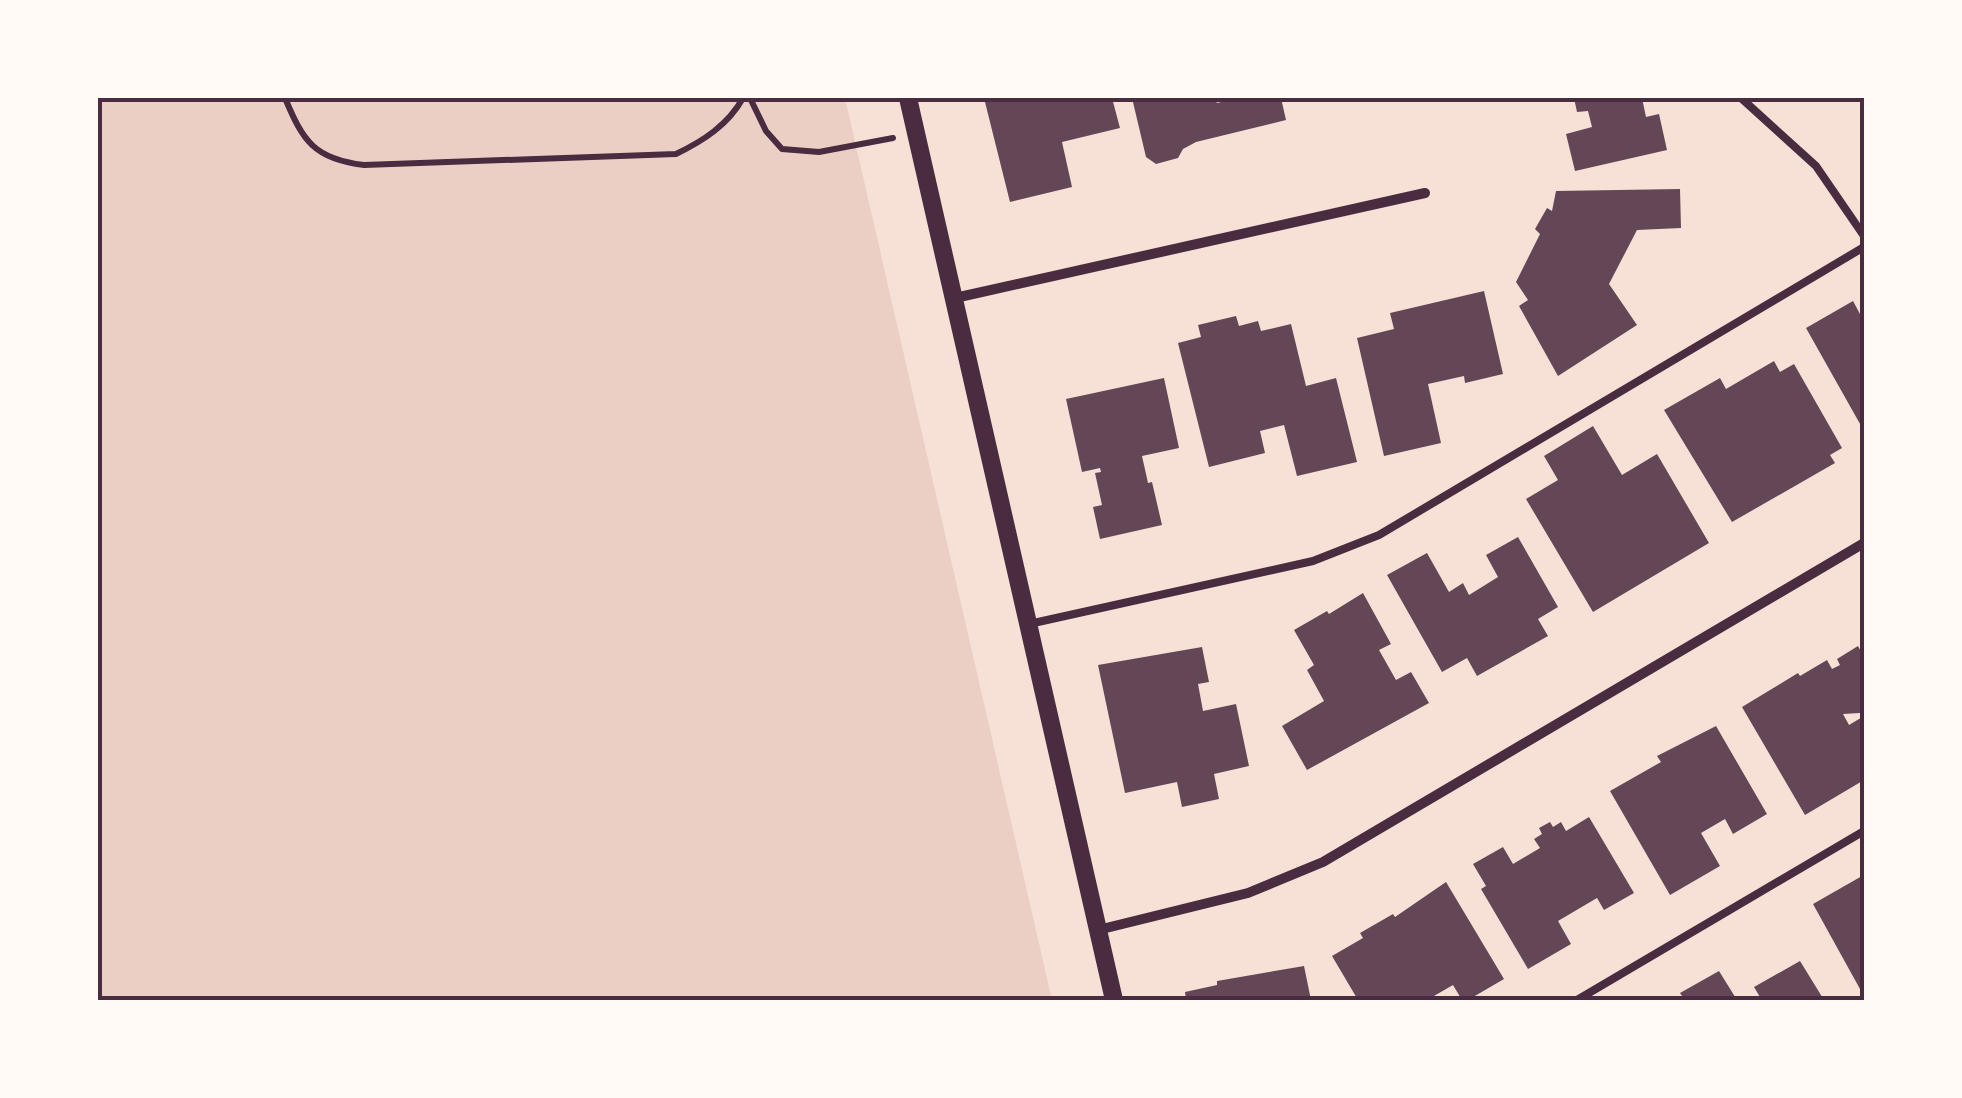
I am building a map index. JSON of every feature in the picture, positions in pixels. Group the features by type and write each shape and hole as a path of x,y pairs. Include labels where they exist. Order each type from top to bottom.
{"street":[{"path":"908,98 1114,1000"},
{"path":"955,298 1424,193"},
{"path":"1098,930 1248,892 1323,862 1864,543"}],"lane":[{"path":"1741,98 1816,166 1864,236"},
{"path":"1029,624 1314,561 1379,535 1864,247"},
{"path":"1577,1000 1864,831"}],"path":[{"path":"285,98 299,131 311,146 324,156 364,166 676,154 718,128 746,98 782,149 820,152 916,133"}],"shaded area":[{"path":"98,98 845,98 1052,1000 98,1000"}],"building":[{"path":"984,98 1112,98 1120,128 1062,142 1072,187 1010,202"},
{"path":"1132,98 1215,98 1217,103 1238,98 1281,98 1286,120 1196,142 1183,149 1178,158 1156,164 1146,157"},
{"path":"1574,98 1642,98 1646,117 1659,114 1667,150 1575,171 1566,134 1592,127 1588,111 1577,112"},
{"path":"1680,189 1681,228 1637,230 1609,284 1637,325 1558,376 1519,306 1528,300 1516,282 1540,234 1535,229 1547,208 1552,211 1556,191"},
{"path":"1484,291 1503,374 1465,383 1464,376 1428,384 1441,443 1384,456 1357,338 1394,329 1390,313"},
{"path":"1853,301 1860,314 1864,311 1864,431 1806,328"},
{"path":"1236,316 1239,326 1258,321 1261,331 1291,324 1306,386 1336,378 1357,462 1297,476 1284,425 1260,431 1265,453 1209,467 1178,343 1201,337 1198,325"},
{"path":"1774,361 1780,372 1794,364 1842,448 1830,455 1835,463 1732,522 1664,410 1720,378 1726,389"},
{"path":"1164,378 1179,448 1142,456 1162,525 1100,539 1093,507 1102,505 1095,473 1101,472 1100,468 1082,472 1066,399"},
{"path":"1593,426 1622,475 1657,454 1709,543 1593,612 1526,499 1558,480 1544,456"},
{"path":"1518,537 1558,607 1538,619 1548,636 1477,676 1467,658 1442,672 1387,575 1427,553 1449,592 1463,583 1469,595 1498,577 1486,555"},
{"path":"1363,593 1391,644 1379,650 1396,680 1411,672 1429,703 1307,770 1282,726 1324,701 1307,670 1314,665 1294,630"},
{"path":"1858,646 1864,657 1864,701 1860,713 1843,714 1849,725 1864,716 1864,780 1805,815 1742,707 1827,660 1832,669 1840,665 1837,659"},
{"path":"1202,647 1209,682 1198,684 1203,711 1236,704 1249,766 1214,774 1219,799 1182,807 1177,782 1125,793 1098,665"},
{"path":"1716,726 1767,814 1733,834 1725,819 1701,833 1720,866 1670,895 1610,791 1661,762 1657,756"},
{"path":"1589,817 1634,893 1604,910 1597,898 1558,921 1571,944 1528,969 1481,889 1486,886 1473,864 1503,847 1513,864 1540,848 1534,839 1542,834 1539,828 1561,822 1566,831"},
{"path":"1862,876 1864,986 1860,989 1813,904"},
{"path":"1446,882 1504,979 1468,1000 1462,1000 1453,985 1427,1000 1358,1000 1332,956 1363,938 1360,933 1393,914 1395,917"},
{"path":"1800,961 1824,1000 1753,1000 1760,997 1754,987"},
{"path":"1304,966 1311,1000 1186,1000 1185,992 1217,985 1217,981"},
{"path":"1719,971 1737,1000 1685,1000 1680,993"}]}
